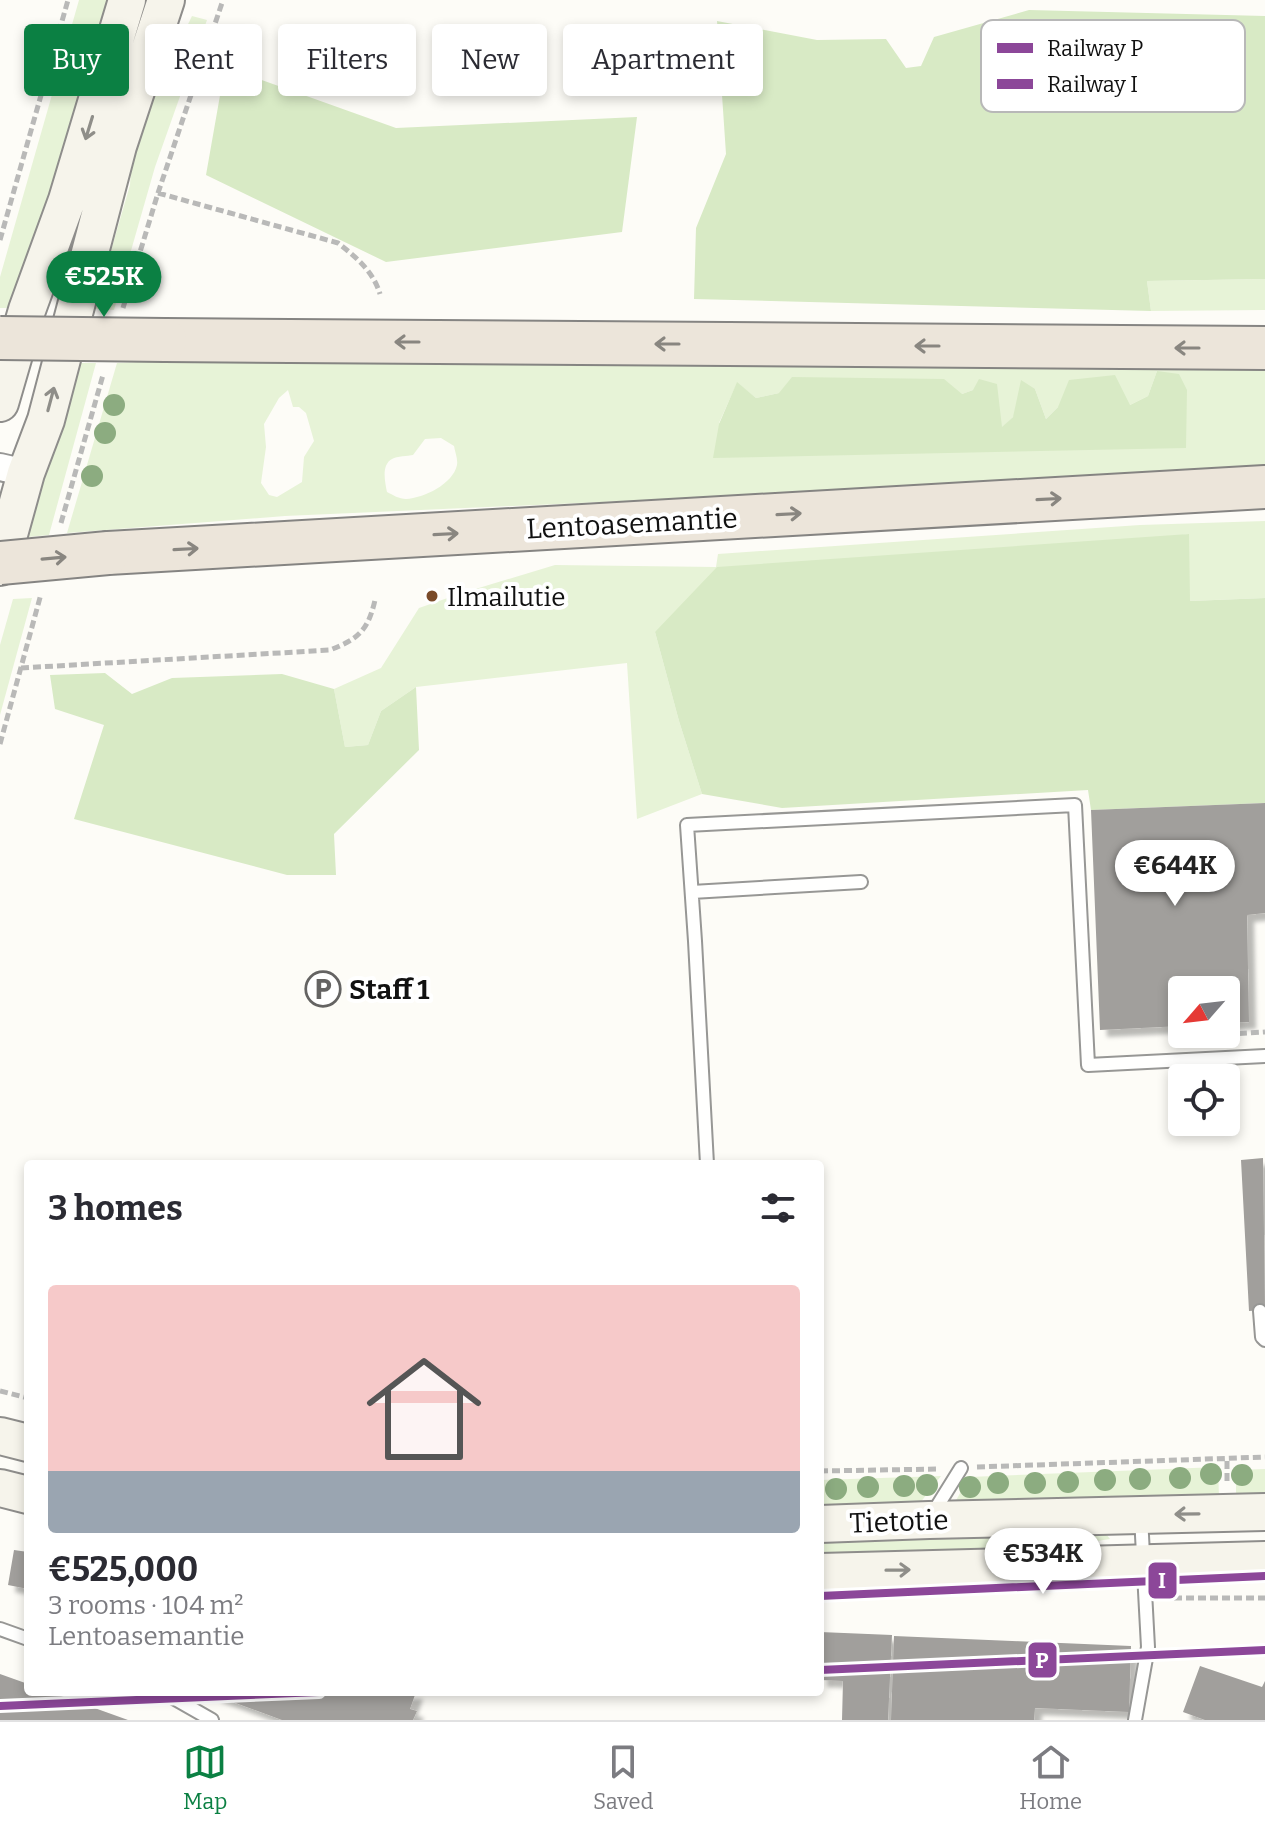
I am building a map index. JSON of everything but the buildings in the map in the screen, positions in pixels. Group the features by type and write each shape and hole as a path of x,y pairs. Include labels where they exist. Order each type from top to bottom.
{"highway":[{"path":"0,338 1265,348"},
{"name":"Lentoasemantie","path":"0,565 108,553 1257,490"}],"main road":[{"path":"0,403 27,310 67,200 127,0"},
{"path":"0,565 13,470 46,420 118,146 166,0"},
{"path":"0,1436 24,1442"},
{"path":"0,1488 24,1494"},
{"name":"Tietotie","path":"824,1524 1265,1512"},
{"name":"Tietotie","path":"824,1572 1265,1560"}],"lane":[{"path":"707,1160 687,825 1075,805 1088,1065 1265,1056"},
{"path":"692,892 861,882"},
{"path":"1260,1311 1262,1337 1265,1340"},
{"path":"929,1520 961,1468"},
{"path":"1135,1720 1148,1647 1140,1515"},
{"path":"0,1629 24,1638"},
{"path":"170,1696 212,1720"}],"path":[{"path":"0,240 68,0"},
{"path":"158,193 338,243 360,261 376,282 380,294"},
{"path":"21,668 330,650 361,634 375,600"},
{"path":"0,1391 24,1397"},
{"path":"824,1471 1265,1457"},
{"path":"1227,1598 1265,1598"}],"green space":[{"path":"79,0 113,0 106,24 72,24"},
{"path":"1029,10 1265,16 1265,279 1147,281 1151,311 694,299 696,228 726,154 722,96 763,96 763,30 817,40 886,39 906,68 921,66 934,37 981,24 981,112 1245,112 1245,20 994,20"},
{"path":"192,16 207,20 206,24 188,24"},
{"path":"262,80 278,86 278,96 306,96 396,128 637,117 622,232 386,262 206,175 220,96 262,96"},
{"path":"52,96 83,96 45,219 13,308 0,308 0,277"},
{"path":"154,96 180,96 155,167 114,310 94,309 130,185 131,167"},
{"path":"1265,279 1265,310 1151,311 1147,281"},
{"path":"239,357 1265,365 1265,465 692,498 285,516 67,533 117,363","holes":["1157,371 1186,448 719,423 737,383 756,398 779,393 962,394 973,390 1002,428 1035,389 1046,419 1058,407 1130,405 1148,396","288,390 293,407 299,407 306,413 314,441 304,457 302,482 277,497 269,495 261,483 266,447 264,424 279,398","441,438 454,446 457,465 450,478 437,489 413,498 401,498 387,492 386,465 397,457 413,455 425,439"]},
{"path":"76,363 96,363 49,535 28,537"},
{"path":"1157,371 1179,374 1187,390 1186,448 713,458 719,424 737,382 756,398 779,393 792,377 944,379 962,394 973,390 979,379 997,384 1002,427 1013,417 1021,380 1035,389 1046,419 1058,407 1069,380 1115,375 1130,405 1148,396"},
{"path":"1265,521 1265,598 1189,601 1188,534 655,632 702,794 637,819 627,663 416,687 381,711 368,745 345,747 334,689 381,668 419,608 555,565 716,567 718,554 1140,525"},
{"path":"1189,534 1190,601 1265,598 1265,803 1091,810 1088,790 782,808 702,794 655,632 717,567"},
{"path":"32,598 0,715 0,645 13,599"},
{"path":"105,673 132,694 172,678 282,674 334,689 345,747 368,745 381,711 416,687 419,750 334,834 336,875 287,875 74,819 104,725 55,709 50,675"},
{"path":"1218,1467 1219,1497 954,1504 969,1477"},
{"path":"1265,1469 1265,1494 1253,1497 1236,1494 1236,1470"},
{"path":"941,1476 920,1503 824,1508 824,1480"},
{"path":"1101,1527 1110,1539 1027,1552 824,1560 824,1537"}],"rail line":[{"name":"I","path":"824,1596 1265,1576"},
{"name":"P","path":"824,1670 1265,1650"},
{"name":"P","path":"0,1706 228,1696"}],"place":[{"name":"Ilmailutie","path":"432,596"},
{"name":"Staff 1","path":"323,989"}]}
